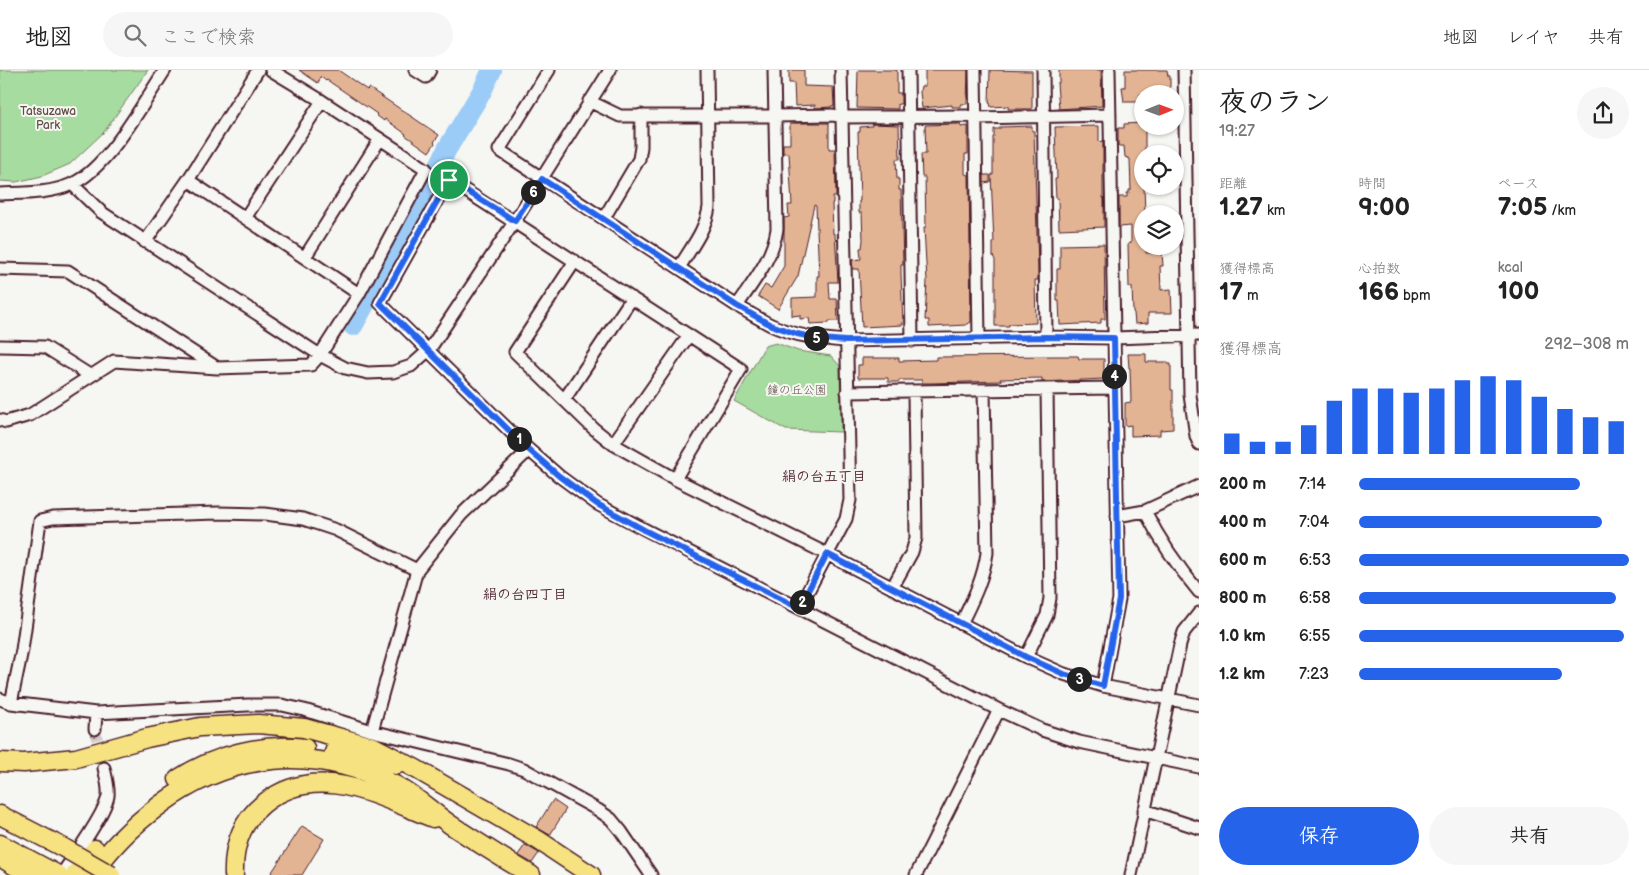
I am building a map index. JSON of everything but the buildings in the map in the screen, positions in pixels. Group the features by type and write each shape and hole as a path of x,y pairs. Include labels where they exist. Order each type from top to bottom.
{"highway":[{"path":"0,762 24,763 76,758 171,732 200,727 258,724 304,728 374,747 416,769 538,840 591,875"},
{"path":"76,875 95,849 140,806 182,777 222,758 264,748 299,747 325,750 416,769"},
{"path":"92,875 105,855 125,834 166,800 201,780 220,772 251,762 289,759 311,760 352,769 396,786 420,800 450,824 531,875"},
{"path":"234,875 234,860 238,840 246,822 272,796 290,788 323,783 349,786 372,793 450,824"},
{"path":"0,815 111,875"},
{"path":"0,844 55,873"},
{"path":"0,856 30,875"}],"street":[{"path":"0,194 31,193 72,184 86,176 108,154 165,70"},
{"path":"145,242 188,180 258,70"},
{"path":"0,420 6,422 30,415 114,361 217,368 311,365 320,355 359,294 426,169 272,70"},
{"path":"415,70 426,76 430,70"},
{"path":"549,70 499,150 737,306 771,325 797,334 821,339 846,341 1046,337 1114,338 1194,335"},
{"path":"72,184 101,212 320,355 345,368 368,373 393,372 411,366 429,350 515,221 610,70"},
{"path":"679,268 708,217 707,70"},
{"path":"737,306 770,255 775,242 777,229 774,70"},
{"path":"799,608 846,519 850,500 841,70"},
{"path":"908,70 912,341"},
{"path":"975,70 979,339"},
{"path":"1043,70 1046,337"},
{"path":"1103,686 1119,599 1109,70"},
{"path":"1184,70 1194,335 1190,395 1196,436 1199,444"},
{"path":"244,218 322,101"},
{"path":"590,101 620,116 833,115 842,117 967,116 976,118 1110,115"},
{"path":"604,218 639,159 641,115"},
{"path":"305,257 380,139"},
{"path":"188,180 359,294"},
{"path":"675,479 741,369 449,180 380,303 529,450 559,476 597,504 644,530 1042,730 1079,742 1199,767"},
{"path":"576,261 515,352 613,444 675,479 827,554 1026,657 1064,674 1103,686 1199,705"},
{"path":"0,269 68,271 217,368"},
{"path":"564,400 632,298"},
{"path":"613,444 689,336"},
{"path":"0,346 45,347 91,376"},
{"path":"847,392 1114,388"},
{"path":"1026,657 1047,615 1050,598 1047,389"},
{"path":"961,624 984,572 987,552 984,390"},
{"path":"892,588 912,552 916,538 914,392"},
{"path":"372,731 417,570 461,515 529,450"},
{"path":"1117,516 1145,512 1199,486"},
{"path":"417,570 336,530 303,519 265,514 218,512 53,518 40,521 22,650 6,701 96,713 282,705 372,731 524,769 611,819 651,875"},
{"path":"1145,512 1177,565 1199,592"},
{"path":"1131,875 1180,645 1184,632 1199,613"},
{"path":"916,875 999,710"},
{"path":"95,729 96,713"},
{"path":"55,873 101,814 108,796 104,768"},
{"path":"1144,810 1199,828"}],"green space":[{"name":"Tatsuzawa Park","path":"0,70 148,70 104,132 70,164 42,176 16,182 0,181"},
{"name":"鐘の丘公園","path":"776,343 798,351 831,356 840,366 841,432 786,430 734,401 765,346"}],"waterway":[{"path":"353,326 407,232 447,149 482,91 492,70"}],"tunnel":[{"path":"95,729 104,768"}],"district":[{"name":"絹の台五丁目","path":"824,476"},
{"name":"絹の台四丁目","path":"525,594"}],"route":[{"path":"542,179 737,306 771,325 797,334 821,339 846,341 1046,337 1114,338 1119,599 1103,686 1064,674 1026,657 827,554 799,608 644,530 597,504 559,476 529,450 380,303 449,180 515,221 542,179"}]}
